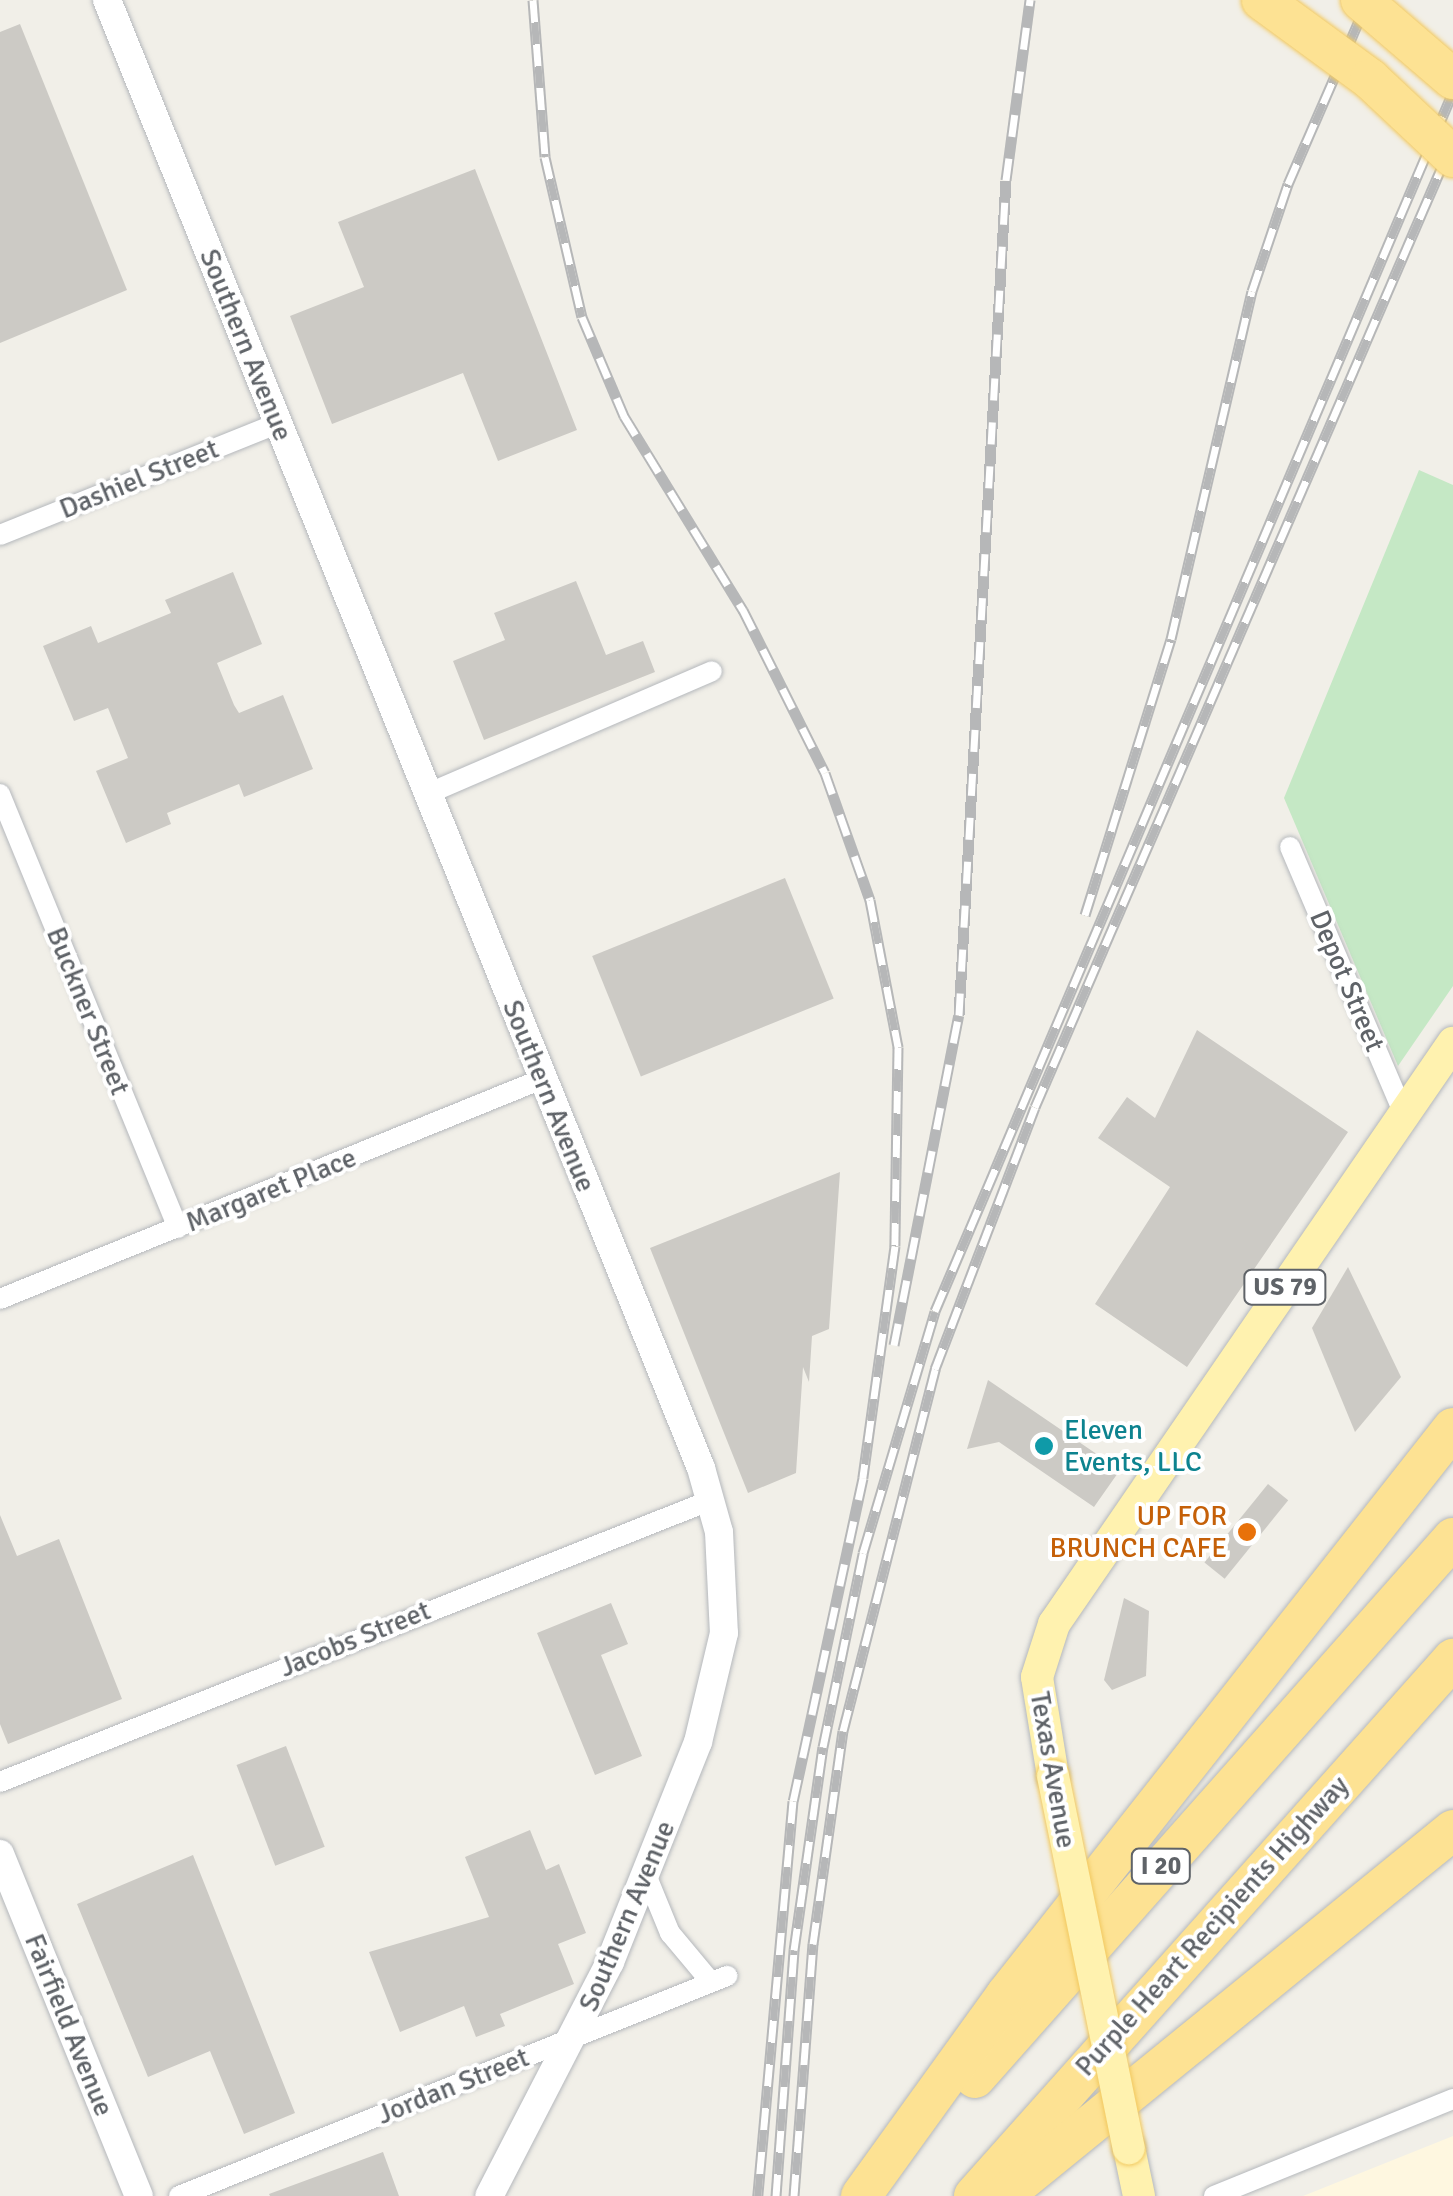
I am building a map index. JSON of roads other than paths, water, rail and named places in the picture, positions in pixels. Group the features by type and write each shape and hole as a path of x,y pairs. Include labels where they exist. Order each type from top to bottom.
{"highway":[{"path":"1262,0 1370,80 1453,156"},
{"path":"1361,0 1453,79"},
{"path":"861,2196 1208,1738 1453,1428"},
{"name":"I 20","path":"871,2196 1453,1538"},
{"name":"Purple Heart Recipients Highway","path":"974,2196 1453,1659"},
{"path":"1003,2196 1453,1830"}],"main road":[{"name":"Texas Avenue","path":"1139,2196 1036,1677 1054,1624 1453,1043"}],"street":[{"name":"Southern Avenue","path":"106,0 711,1500 725,1599 716,1685 647,1877 575,2038 490,2196"},
{"name":"Dashiel Street","path":"0,536 278,422"},
{"path":"427,794 712,672"},
{"name":"Buckner Street","path":"0,794 178,1228"},
{"name":"Depot Street","path":"1290,848 1404,1114"},
{"name":"Margaret Place","path":"0,1299 542,1079"},
{"name":"Jacobs Street","path":"0,1782 711,1500"},
{"name":"Fairfield Avenue","path":"0,1854 139,2196"},
{"name":"Jordan Street","path":"179,2196 719,1979 670,1934 647,1877"},
{"path":"1214,2196 1453,2099"}],"railway":[{"path":"533,0 545,157 582,317 624,416 743,610 825,773 870,900 898,1047 895,1246 863,1478 793,1801 758,2196"},
{"path":"894,1345 959,1015 1006,180 1030,0"},
{"path":"1085,915 1171,639 1252,291 1288,184 1368,0"},
{"path":"776,2196 794,1950 823,1747 863,1553 935,1311 1453,92"},
{"path":"794,2196 813,1944 843,1731 935,1369 1035,1107 1453,141"}],"place":[{"name":"Eleven Events, LLC","path":"1044,1446"},
{"name":"UP FOR BRUNCH CAFE","path":"1247,1532"}]}
